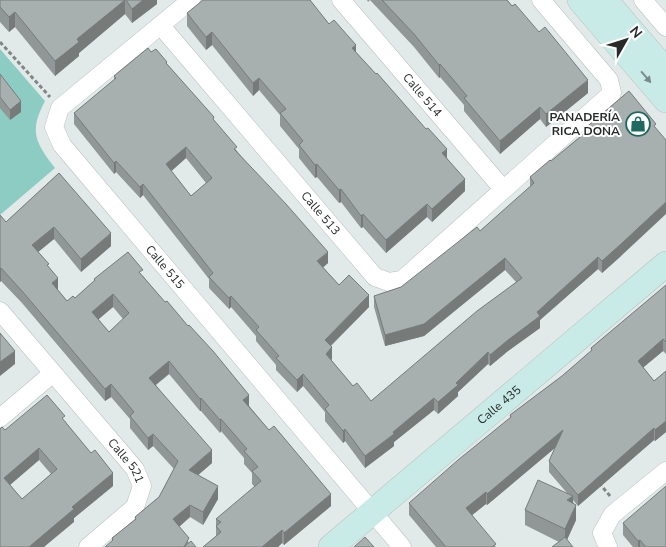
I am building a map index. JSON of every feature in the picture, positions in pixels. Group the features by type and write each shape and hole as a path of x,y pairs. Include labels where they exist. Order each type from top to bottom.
{"street":[{"path":"60,108 190,0"},
{"name":"Calle 514","path":"341,0 503,189"},
{"name":"Calle 513","path":"161,26 375,277 389,282 402,280 612,93 609,80 541,0"},
{"path":"580,0 666,100"},
{"path":"605,0 666,71"},
{"path":"643,0 666,27"},
{"name":"Calle 515","path":"60,108 54,127 62,145 402,547"},
{"name":"Calle 435","path":"331,547 666,264"},
{"name":"Calle 521","path":"0,311 135,469 142,486 135,507 88,547"},
{"path":"0,418 53,373"},
{"path":"608,547 602,533 612,515 666,470"}],"path":[{"path":"0,42 60,108"},
{"path":"595,478 620,508"}],"green space":[{"path":"0,49 45,101 37,120 36,136 43,151 55,168 0,215"}],"building":[{"path":"0,0 125,0 77,39 79,42 55,61 15,12 9,17 0,7"},
{"path":"126,0 143,0 132,9"},
{"path":"203,0 310,0 329,24 334,20 356,45 352,48 377,73 426,129 428,128 447,149 442,153 465,179 432,209 427,204 386,240 363,214 361,216 341,189 339,190 317,164 315,165 299,145 303,141 280,113 286,109 259,78 253,83 212,32 206,37 187,13"},
{"path":"382,0 507,0 512,6 515,4 539,32 545,27 588,80 546,114 540,107 500,141 464,98 467,96"},
{"path":"148,48 151,52 156,49 214,117 213,119 237,147 234,149 328,252 317,261 339,285 349,275 369,295 325,340 332,347 326,354 353,386 357,383 371,401 477,311 522,278 505,258 424,324 385,335 374,296 401,287 477,227 480,231 534,183 530,177 585,133 583,130 629,91 656,124 654,126 666,140 666,202 602,261 598,257 537,312 540,316 490,355 488,352 456,383 458,385 438,402 434,398 393,432 394,434 365,456 345,429 343,431 325,409 329,405 303,374 297,380 276,358 279,356 256,330 259,327 231,296 229,298 209,277 213,273 143,184 140,187 116,161 114,163 74,113 116,78 114,76","holes":["186,147 212,178 191,196 166,164"]},
{"path":"0,74 21,101 10,110 0,97"},
{"path":"59,173 111,233 81,259 54,227 32,245 49,264 47,265 58,278 52,283 67,301 73,296 75,298 94,279 128,252 143,270 139,272 165,302 167,301 213,351 249,395 243,400 269,430 274,426 331,494 284,533 282,530 262,547 203,547 221,532 216,526 221,522 216,519 261,481 252,471 258,467 244,451 247,449 221,419 200,399 169,361 149,378 212,450 189,470 218,486 203,512 190,505 173,519 189,538 184,547 105,547 113,540 112,538 159,497 178,461 153,434 148,438 130,416 134,412 111,384 105,389 22,291 0,269 0,215 6,222","holes":["113,294 129,313 109,332 92,312"]},
{"path":"666,285 666,342 663,339 638,361 654,381 666,371 666,421 655,430 654,428 578,495 549,461 563,430 487,494 486,492 466,508 496,544 492,547 446,547 409,503 511,417 510,415 562,376 592,350 591,348"},
{"path":"0,333 15,351 0,362"},
{"path":"47,395 65,416 62,418 91,453 95,450 113,473 72,507 74,509 29,547 0,547 0,429 2,427 5,430","holes":["39,448 57,469 22,499 4,478"]},
{"path":"538,480 573,496 567,500 576,505 565,529 525,510"},
{"path":"666,486 666,547 646,547 640,540 638,541 623,523"},
{"path":"365,537 374,547 354,547"},
{"path":"565,537 573,547 552,547"},
{"path":"191,541 196,547 184,547"}],"place":[{"name":"PANADERÍA RICA DONA","path":"638,124"}]}
